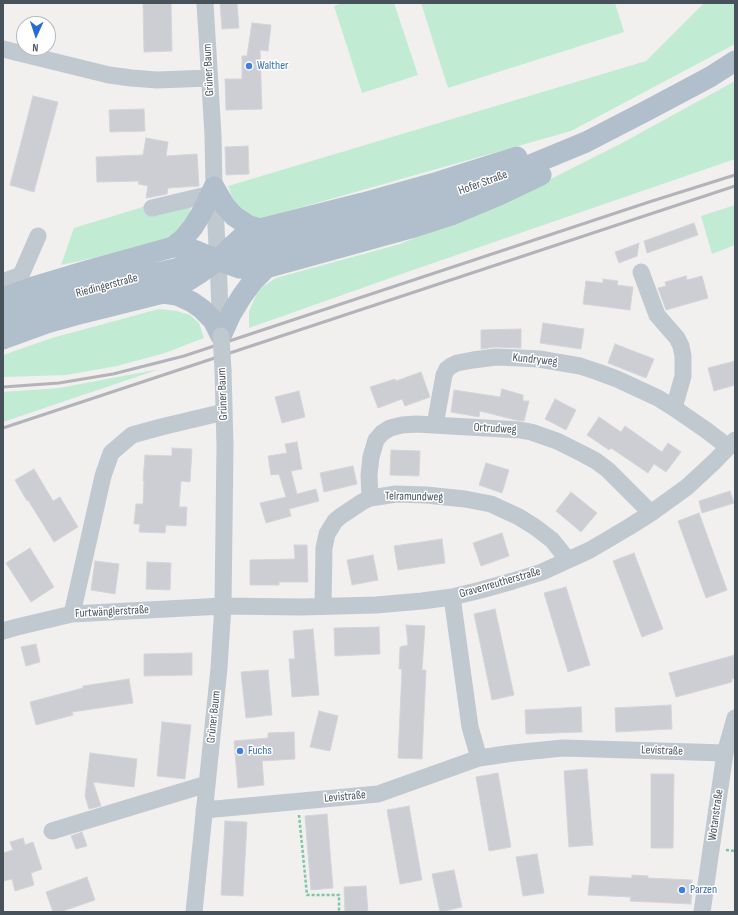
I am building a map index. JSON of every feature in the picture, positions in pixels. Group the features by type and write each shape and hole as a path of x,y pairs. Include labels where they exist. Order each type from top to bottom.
{"main road":[{"name":"Hofer Straße","path":"213,258 316,236 406,211 494,180 586,142 710,77 735,61"},
{"path":"3,339 54,321 163,293 184,283 213,258 243,236 260,229 393,195 546,148 586,142"},
{"path":"3,298 76,274 173,248 185,248 239,268 266,268 411,228 451,215 499,195 555,168 586,142"},
{"path":"173,248 193,227 212,190 234,216 249,226 260,229"},
{"name":"Riedingerstraße","path":"3,319 95,289 213,258"},
{"path":"221,336 231,314 242,296 253,281 266,268"},
{"path":"163,293 177,295 202,308 213,320 221,336"}],"street":[{"name":"Grüner Baum","path":"194,912 219,668 223,606 226,446 221,336 213,258 213,135 205,3"},
{"path":"3,49 109,75 130,78 157,80 210,78"},
{"path":"152,208 212,190"},
{"path":"3,282 22,275 38,236"},
{"path":"641,272 657,315 677,338 681,346 684,376 674,408"},
{"name":"Kundryweg","path":"435,425 444,375 447,369 457,363 473,360 520,358 559,362 580,366 598,372 658,398 706,430 732,443"},
{"path":"72,614 103,476 111,453 132,435 224,412"},
{"name":"Ortrudweg","path":"370,498 369,475 371,457 376,440 382,433 390,428 402,425 435,425 520,430 538,434 557,441 589,457 608,470 651,513"},
{"name":"Gravenreutherstraße","path":"223,606 396,604 452,597 542,572 607,541 651,513 687,487 732,443"},
{"name":"Telramundweg","path":"323,606 324,548 327,534 335,521 354,507 370,498 396,494 426,495 465,499 491,504 519,517 535,527 552,540 568,560"},
{"path":"452,597 470,727 479,758"},
{"name":"Furtwänglerstraße","path":"3,631 72,614 223,606"},
{"name":"Wotanstraße","path":"702,912 725,753 735,718"},
{"name":"Levistraße","path":"204,810 378,794 479,758 513,753 563,748 725,753"},
{"path":"52,831 207,784"}],"path":[{"path":"297,802 307,895 339,895 339,912"}],"green space":[{"path":"342,3 394,3 418,75 362,93 334,6"},
{"path":"421,3 615,3 624,32 448,88"},
{"path":"704,3 735,3 735,44 571,131 260,219 247,216 236,207 228,186 646,61"},
{"path":"735,81 735,159 249,328 249,311 259,289 276,278 400,244 511,199 622,143"},
{"path":"192,202 189,218 168,242 61,265 74,228 149,205"},
{"path":"735,205 735,245 712,254 701,216"},
{"path":"159,309 177,311 190,315 199,323 204,338 165,353 117,366 66,375 3,377 3,355 52,338"},
{"path":"160,369 3,422 3,392 59,388"}],"building":[{"path":"143,3 171,3 172,51 144,52"},
{"path":"220,3 237,3 239,28 222,29"},
{"path":"252,23 271,25 268,51 260,50 262,109 226,110 225,79 242,79 242,56 247,56"},
{"path":"33,96 58,102 34,192 10,185"},
{"path":"144,109 145,131 110,132 109,110"},
{"path":"146,138 168,142 166,156 197,154 199,186 168,188 167,194 146,198 148,186 138,184 139,181 97,182 96,157 143,155"},
{"path":"248,146 249,174 226,175 225,147"},
{"path":"694,223 698,235 647,253 644,241"},
{"path":"639,243 637,256 619,263 615,252"},
{"path":"686,276 687,280 702,276 708,298 666,310 658,288 666,286 665,282"},
{"path":"603,279 618,281 617,285 633,287 630,310 583,304 586,281 603,283"},
{"path":"543,323 584,329 581,349 540,343"},
{"path":"521,329 521,348 496,347 481,349 481,330"},
{"path":"615,344 654,359 646,378 608,363"},
{"path":"735,361 735,385 714,391 708,368"},
{"path":"421,372 430,397 405,406 402,399 378,408 370,387 395,379 396,381"},
{"path":"502,389 523,395 523,401 529,401 524,421 480,411 479,417 451,412 454,390 500,397"},
{"path":"299,391 305,417 282,423 275,397"},
{"path":"555,399 576,410 566,430 545,419"},
{"path":"599,417 621,432 625,426 662,452 668,443 681,452 666,472 654,464 648,473 611,448 609,450 587,435"},
{"path":"297,442 302,469 291,471 297,494 316,489 319,501 289,509 291,516 266,523 260,503 286,497 279,474 271,475 268,456 287,453 285,444"},
{"path":"172,448 192,449 190,482 181,481 179,507 187,507 186,526 166,525 165,533 139,532 140,524 134,524 136,504 143,504 145,455 172,456"},
{"path":"391,450 420,451 419,476 390,475"},
{"path":"486,463 509,470 502,493 479,485"},
{"path":"353,466 357,484 324,492 320,473"},
{"path":"34,469 53,501 60,497 78,527 54,542 15,480"},
{"path":"730,491 734,503 702,513 699,501"},
{"path":"571,492 597,513 581,532 556,511"},
{"path":"699,513 727,590 706,598 678,521"},
{"path":"502,533 509,556 481,566 473,543"},
{"path":"442,539 445,563 398,570 394,546"},
{"path":"294,545 307,545 308,582 279,582 279,585 250,585 250,560 295,559"},
{"path":"30,548 54,587 31,602 6,563"},
{"path":"634,553 663,629 642,637 613,561"},
{"path":"373,555 378,580 352,585 347,560"},
{"path":"95,561 119,564 115,594 91,590"},
{"path":"147,562 171,563 170,590 146,589"},
{"path":"566,587 590,665 568,672 544,593"},
{"path":"495,609 514,695 492,700 474,614"},
{"path":"406,625 425,626 422,670 426,670 422,759 398,758 402,669 399,669 400,647 408,645"},
{"path":"379,627 380,654 335,656 334,628"},
{"path":"313,629 319,695 292,697 289,659 295,659 293,631"},
{"path":"36,644 40,662 26,666 21,647"},
{"path":"192,653 192,675 144,676 144,654"},
{"path":"735,655 735,678 732,679 732,682 676,697 669,673"},
{"path":"268,670 272,715 246,718 241,672"},
{"path":"129,679 133,703 72,712 73,715 36,725 30,702 83,688 83,686"},
{"path":"671,705 672,729 616,732 615,708"},
{"path":"581,707 582,732 526,734 525,710"},
{"path":"319,711 338,716 330,751 310,747"},
{"path":"162,722 191,725 185,779 157,776"},
{"path":"294,732 295,759 262,761 264,785 238,788 234,741 268,738 268,733"},
{"path":"90,753 137,759 134,787 93,782 101,806 89,809 85,796"},
{"path":"587,769 593,845 569,847 564,771"},
{"path":"498,773 511,847 489,851 476,777"},
{"path":"651,774 674,774 673,848 651,848"},
{"path":"409,806 422,880 400,884 387,810"},
{"path":"327,814 333,888 311,890 305,816"},
{"path":"225,821 247,822 243,896 221,895"},
{"path":"82,832 87,846 76,849 71,836"},
{"path":"23,838 25,845 33,842 42,869 31,873 34,885 15,891 12,879 3,881 3,853 13,850 10,842"},
{"path":"537,854 544,893 523,896 516,857"},
{"path":"454,870 462,907 440,912 432,874"},
{"path":"632,875 648,876 648,878 692,880 691,904 630,901 631,897 588,895 590,876 632,878"},
{"path":"87,877 95,900 60,912 53,912 46,892"},
{"path":"366,886 368,912 345,912 344,887"}],"railway":[{"path":"3,387 59,383 113,374 184,356 735,175"},
{"path":"3,428 735,186"}],"place":[{"name":"Walther","path":"249,66"},
{"name":"Fuchs","path":"240,751"},
{"name":"Parzen","path":"682,890"}]}
